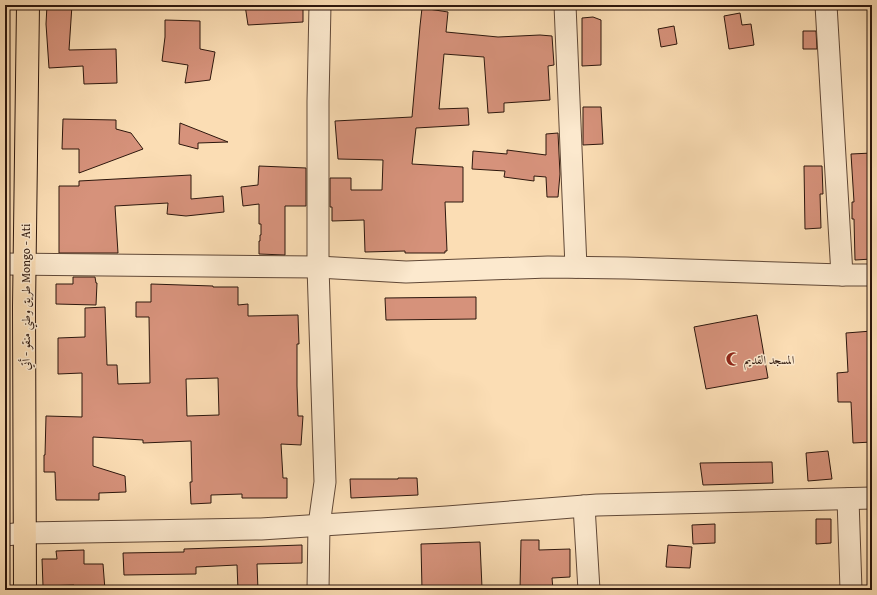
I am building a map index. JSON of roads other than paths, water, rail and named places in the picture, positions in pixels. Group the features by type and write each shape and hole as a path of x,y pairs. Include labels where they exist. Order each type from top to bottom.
{"main road":[{"name":"طريق وطني منقو - أتي Mongo - Ati","path":"25,590 15,534 15,264 28,5"}],"street":[{"path":"318,590 319,525 325,482 318,267 318,100 320,5"},
{"path":"565,5 576,267"},
{"path":"826,5 842,275"},
{"path":"15,264 318,267 406,272 576,267 872,275"},
{"path":"15,534 261,528 447,517 597,505 872,498"},
{"path":"848,499 851,590"},
{"path":"584,506 589,590"}],"place":[{"name":"المسجد القديم","path":"733,359"}]}
